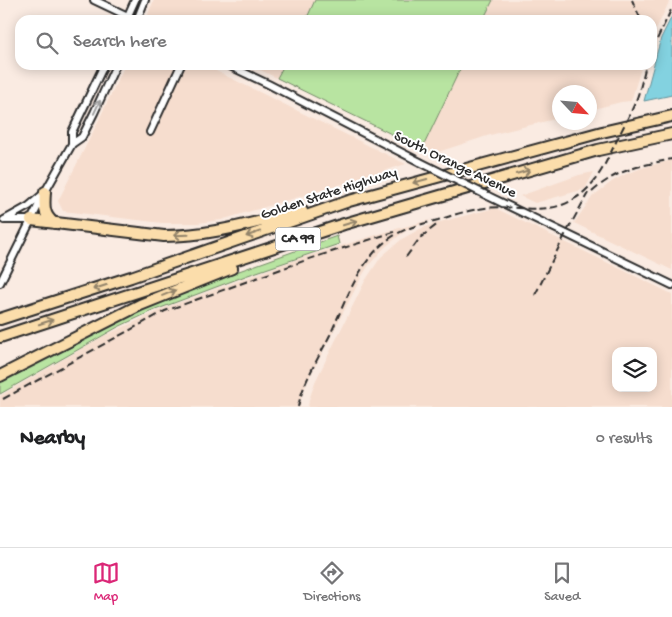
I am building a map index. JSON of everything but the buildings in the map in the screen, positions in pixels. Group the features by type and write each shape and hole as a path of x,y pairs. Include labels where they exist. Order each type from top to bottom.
{"highway":[{"name":"Golden State Highway","path":"0,319 131,277 349,200 602,132 672,116"},
{"name":"CA 99","path":"0,337 327,230 598,150 672,134"},
{"path":"44,192 44,210 49,220 54,223"},
{"path":"31,220 164,236 193,235 349,200"},
{"path":"0,376 140,305 327,230"}],"street":[{"path":"94,0 122,15"},
{"path":"128,15 135,0"},
{"path":"138,15 146,0"},
{"path":"72,144 72,132 102,70"},
{"path":"0,284 44,192 72,144 82,137 114,70"},
{"path":"150,132 179,70"},
{"name":"South Orange Avenue","path":"239,70 488,196 672,285"},
{"path":"2,221 29,206 44,192"},
{"path":"2,221 31,220"}],"shaded area":[{"path":"154,0 315,0 308,15 148,14"},
{"path":"493,0 670,0 657,27 657,15 486,15"},
{"path":"123,70 214,70 406,164 221,220 198,223 162,223 63,211 58,201"},
{"path":"260,70 281,70 277,78"},
{"path":"460,70 640,70 631,101 597,108 597,85 552,85 552,120 490,135 432,154 422,149"},
{"path":"672,160 672,270 574,223 593,196 613,181 642,168"},
{"path":"594,172 585,189 535,203 520,196 579,175"},
{"path":"495,208 672,294 672,407 308,407 315,382 365,281 381,257 402,239 420,229"},
{"path":"433,219 410,228 400,235 384,248 369,265 308,380 301,397 300,407 0,407 0,396 104,336 167,307 298,259"}],"green space":[{"path":"315,0 493,0 486,15 308,15"},
{"path":"281,70 460,70 422,149 277,78"},
{"path":"337,236 339,244 248,275 150,312 118,327 0,394 0,381 115,321 211,281"}],"water":[{"path":"672,16 672,95 644,101 652,70 657,70 657,53 661,38"}],"railway":[{"path":"632,0 639,15"},
{"path":"657,40 672,8"},
{"path":"298,407 307,379 356,279 373,254 383,244 400,232 410,228 467,211 497,207 542,209 563,204 582,194 604,166 630,115 645,70"},
{"path":"592,192 601,184 620,173 639,166 672,159"},
{"path":"535,295 588,193"},
{"path":"406,257 420,238 439,223"},
{"path":"3,399 165,311 309,259 394,232"}]}
